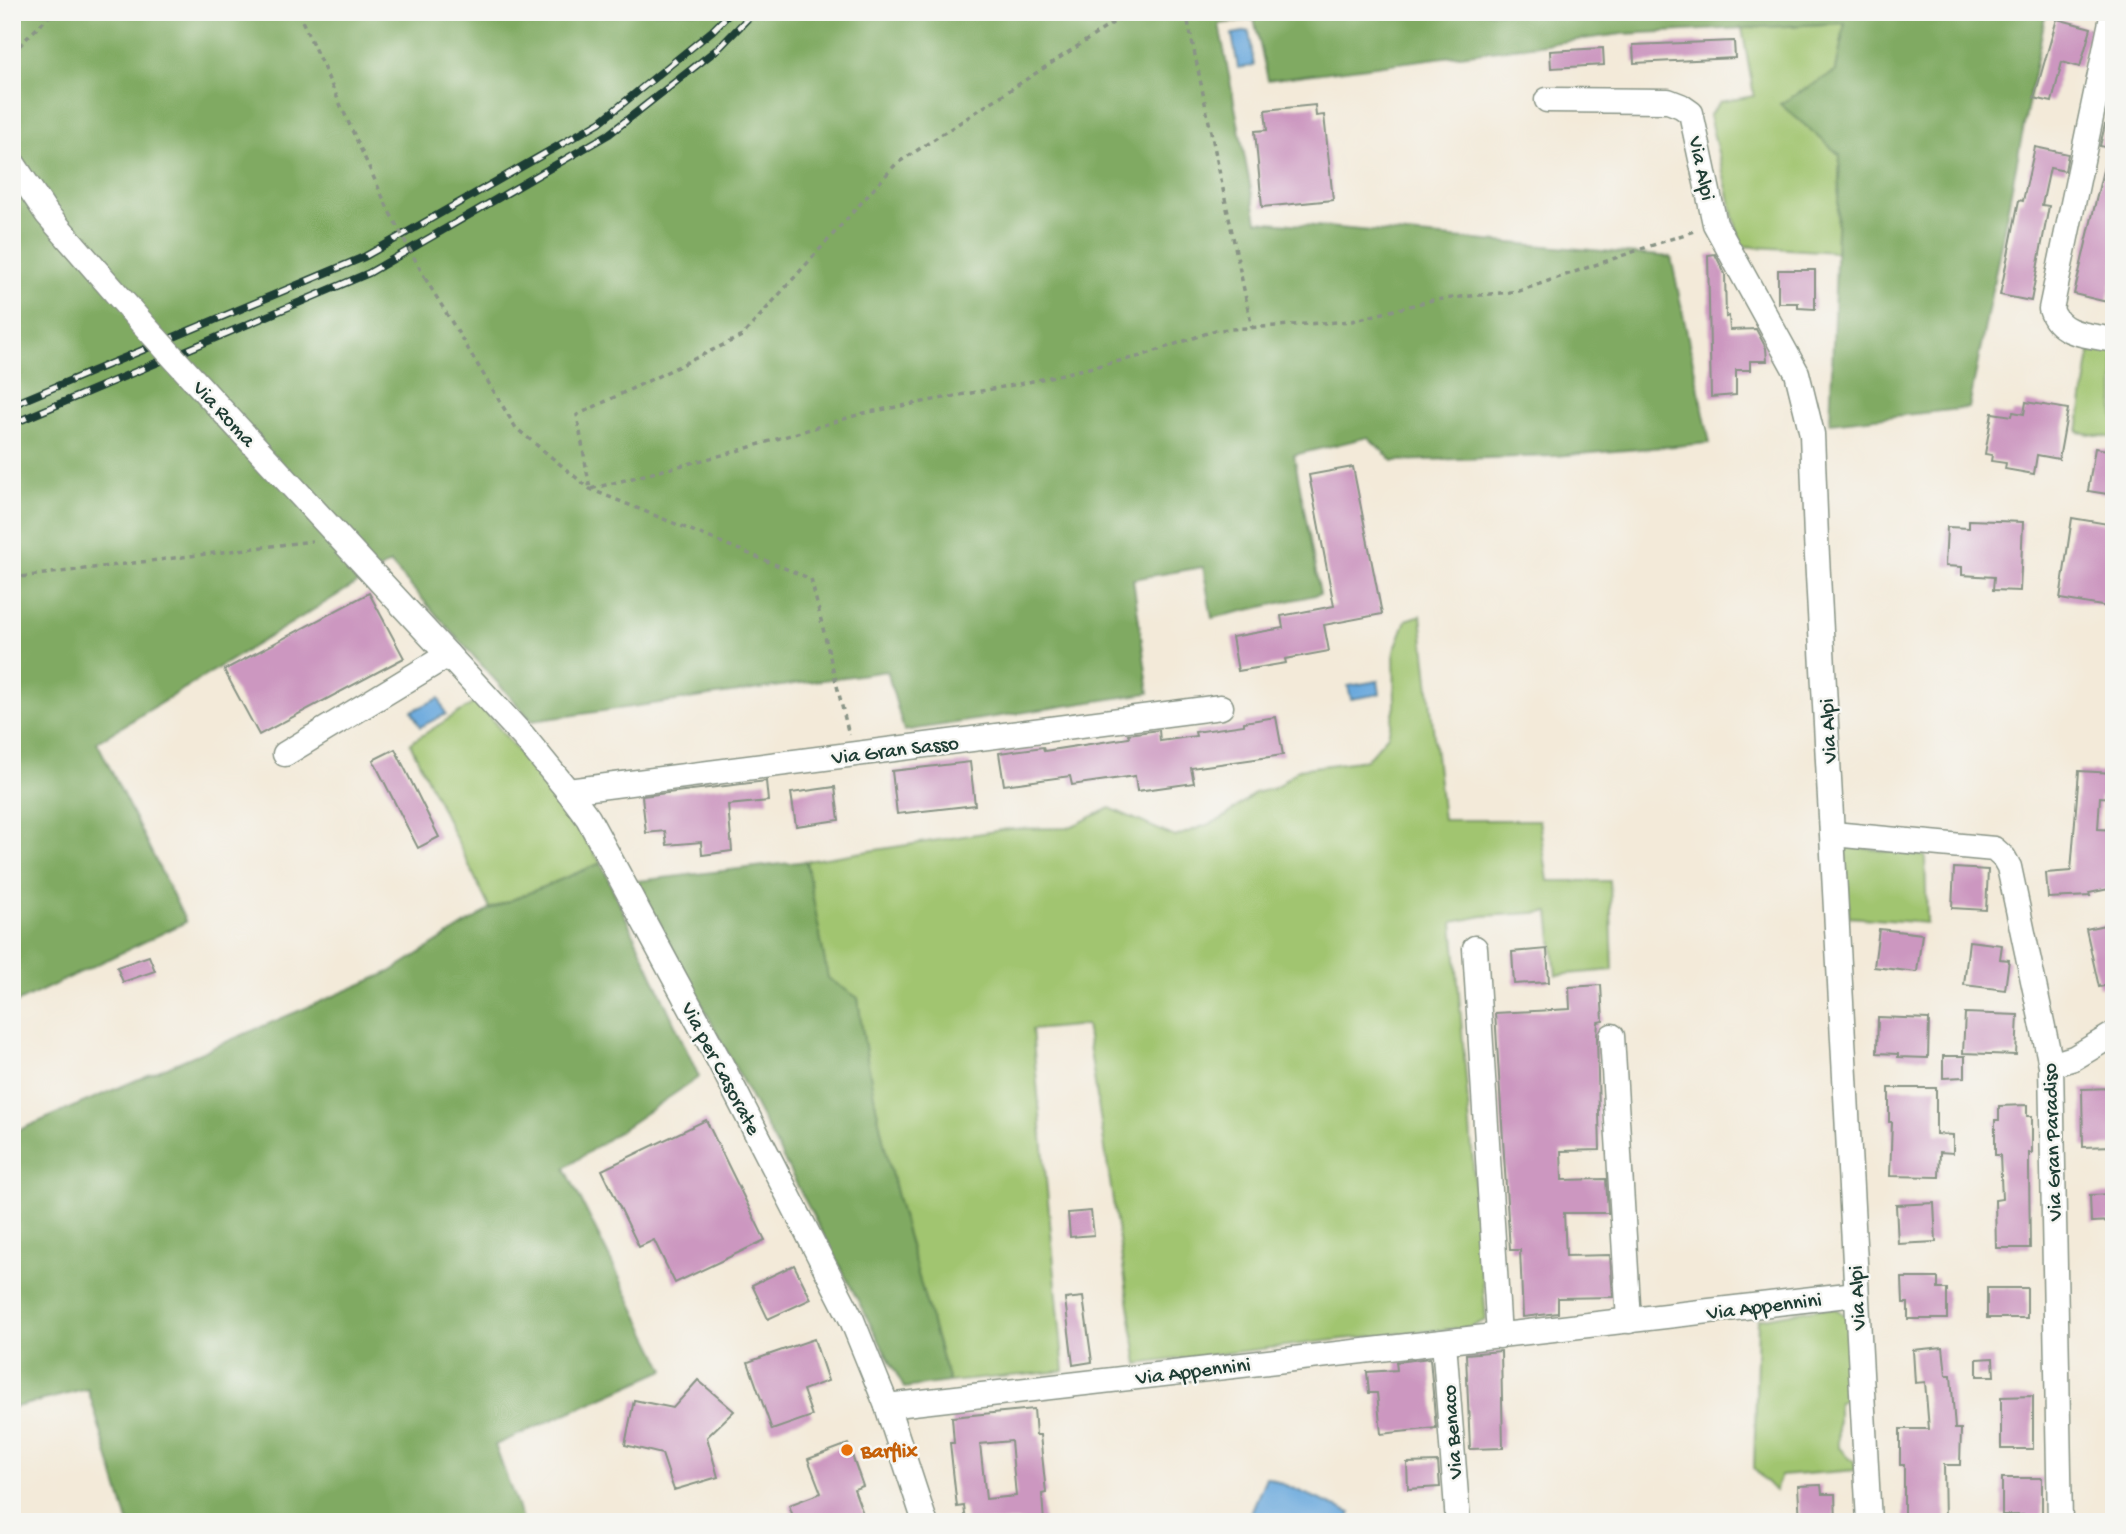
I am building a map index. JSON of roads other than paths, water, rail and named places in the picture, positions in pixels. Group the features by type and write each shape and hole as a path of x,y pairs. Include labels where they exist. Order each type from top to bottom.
{"street":[{"path":"2113,12 2051,309 2057,323 2064,328 2114,340"},
{"name":"Via Alpi","path":"1546,100 1668,102 1691,113 1714,224 1797,373 1812,434 1816,551 1869,1522"},
{"name":"Via Roma","path":"12,162 47,214 142,323 448,655"},
{"path":"285,754 448,655"},
{"name":"Via per Casorate","path":"448,655 524,737 588,818 721,1064 852,1320 887,1406 925,1522"},
{"name":"Via Gran Sasso","path":"568,791 1221,707"},
{"name":"Via Gran Paradiso","path":"1833,834 1994,849 2009,867 2051,1065 2060,1522"},
{"path":"1475,948 1499,1336"},
{"path":"2051,1065 2074,1058 2114,1034"},
{"path":"1612,1036 1629,1321"},
{"name":"Via Appennini","path":"887,1406 1856,1294"},
{"name":"Via Benaco","path":"1444,1342 1458,1522"}],"water":[{"path":"1249,31 1254,66 1238,68 1232,34"},
{"path":"1378,681 1380,694 1351,699 1348,686"},
{"path":"439,698 446,714 420,727 412,711"},
{"path":"1266,1477 1351,1513 1347,1522 1247,1522"}],"railway":[{"path":"12,405 364,257 600,122 712,31 731,12"},
{"path":"12,424 369,273 609,134 720,47 754,12"}],"place":[{"name":"Barflix","path":"847,1450"}]}
